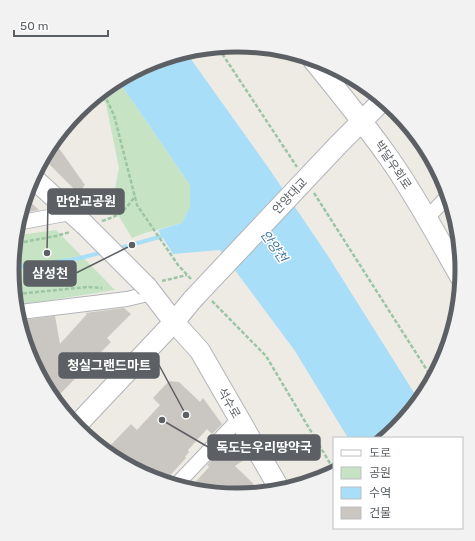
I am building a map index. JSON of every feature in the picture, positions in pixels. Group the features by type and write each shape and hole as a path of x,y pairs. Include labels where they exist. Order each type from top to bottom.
{"street":[{"path":"305,63 337,89"},
{"name":"박달우회로","path":"319,68 337,89 390,159 456,268"},
{"path":"329,73 337,89"},
{"name":"안양대교","path":"80,422 174,322 198,292 379,104"},
{"name":"석수로","path":"38,183 153,287 174,322 200,351 277,485"},
{"path":"427,218 444,200"},
{"path":"24,222 78,219"},
{"path":"23,312 127,299 153,287"},
{"path":"179,481 239,419"}],"path":[{"path":"221,52 301,172"},
{"path":"105,96 114,115 137,205 198,292 266,356 332,467"},
{"path":"314,192 430,374"},
{"path":"153,287 187,275"},
{"path":"20,294 87,287 109,288"}],"green space":[{"path":"122,85 190,185 190,206 182,223 132,238 112,205 119,168 106,104 102,98"},
{"path":"56,230 115,290 22,305 19,285 19,256 22,235"}],"water":[{"name":"안양천","path":"190,57 270,170 328,256 416,396 402,415 380,437 347,437 295,351 220,250 173,254 158,230 182,223 190,206 190,185 122,85 154,69"}],"building":[{"path":"57,147 85,185 78,193 47,162"},
{"path":"30,202 39,210 27,212"},
{"path":"124,308 131,314 107,338 111,342 58,396 48,380 36,354 24,320 55,316 60,344 87,314 85,313"},
{"path":"169,381 179,382 200,402 203,398 222,424 212,434 207,429 188,450 189,452 185,457 186,458 168,477 128,460 109,447 131,424 137,430 160,405 153,398"},
{"path":"232,442 244,460 235,466 258,488 223,489 193,485 209,467 207,465 222,449"}],"waterway":[{"path":"117,249 166,235"},
{"path":"19,267 76,259 104,252"}],"place":[{"name":"삼성천","path":"132,245"},
{"name":"만안교공원","path":"47,253"},
{"name":"청실그랜드마트","path":"186,415"},
{"name":"독도는우리땅약국","path":"162,420"}]}
